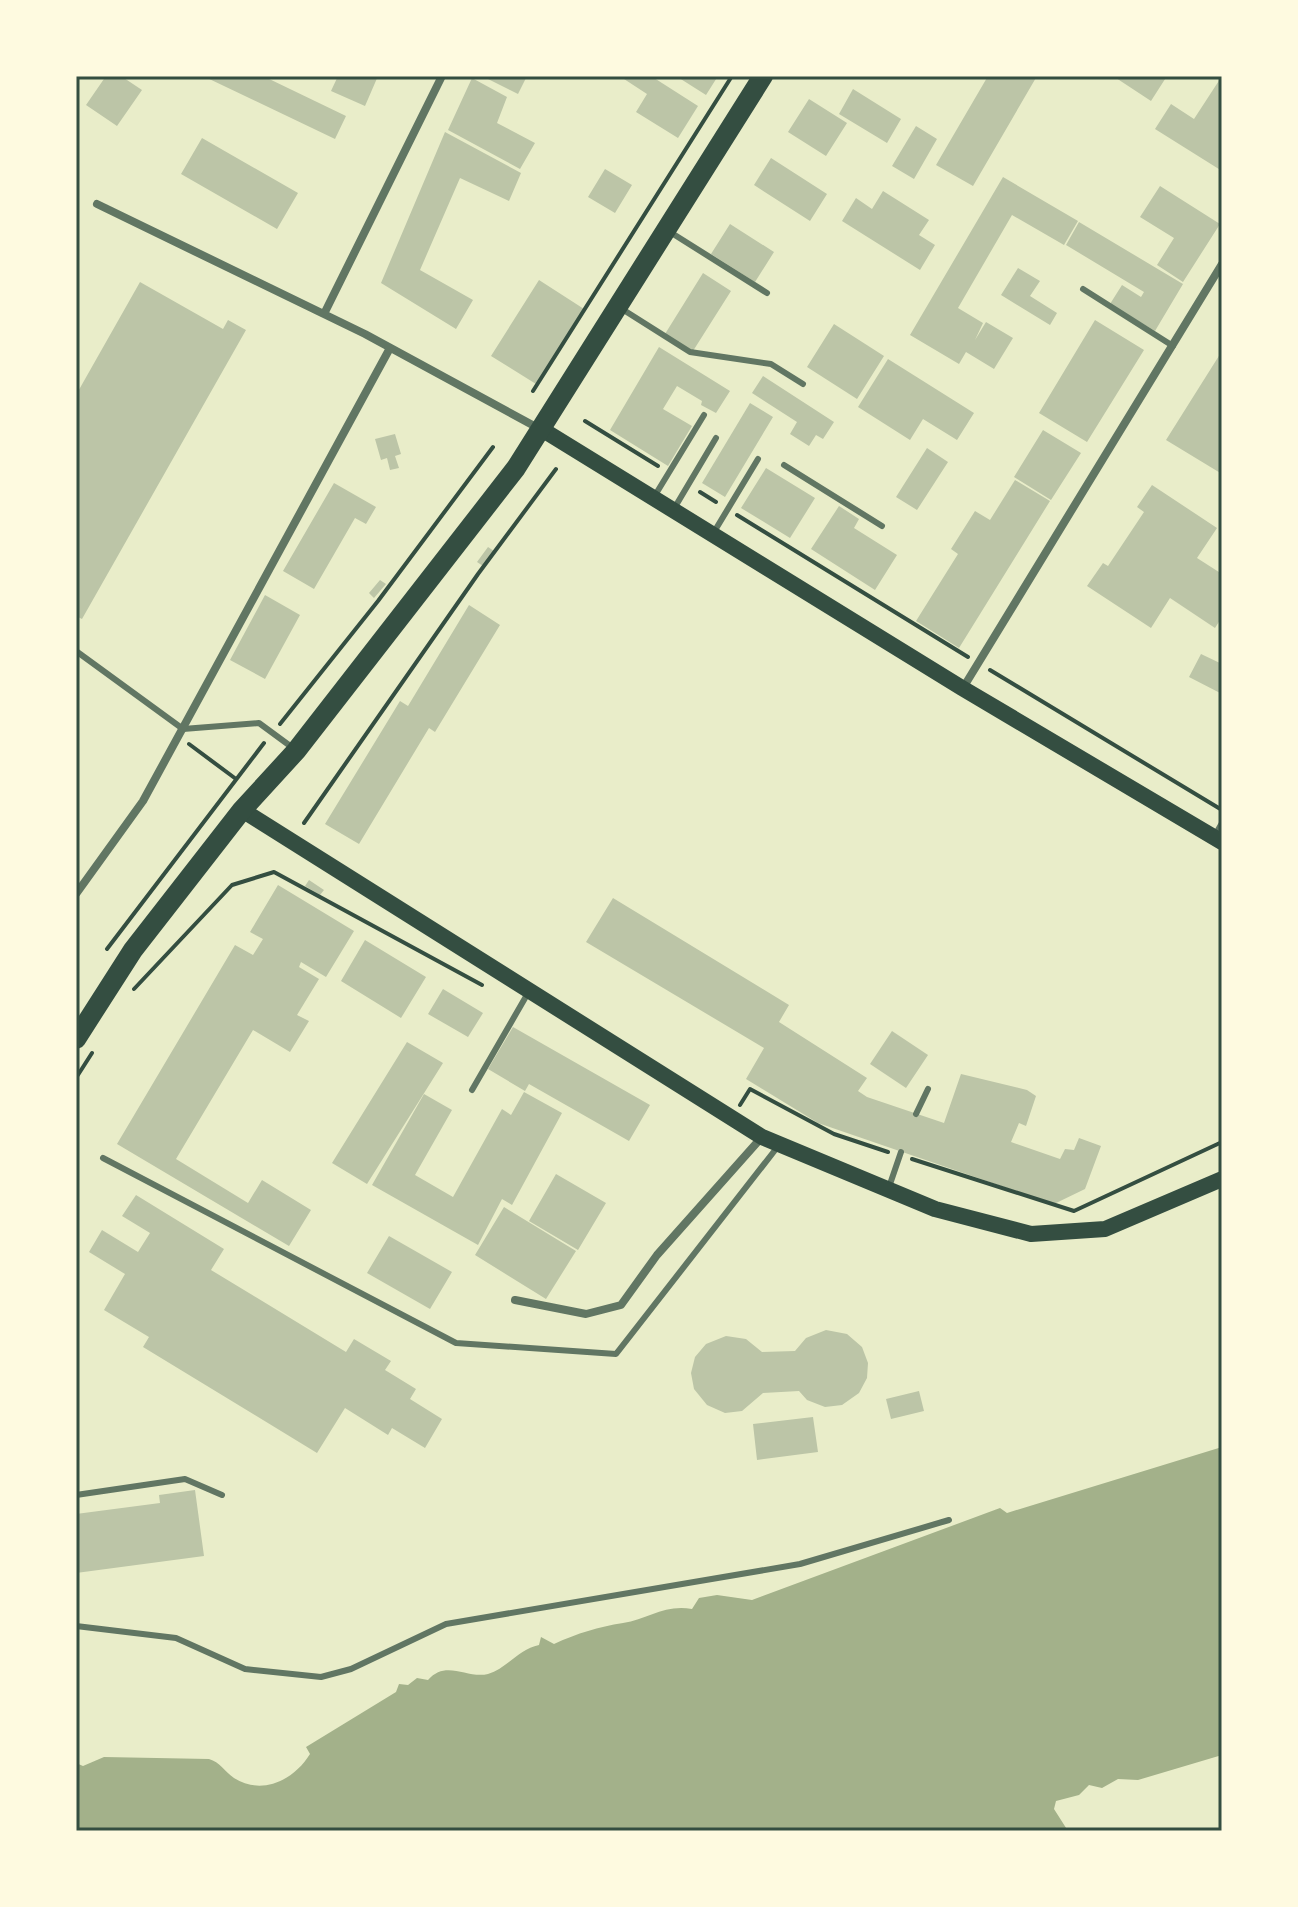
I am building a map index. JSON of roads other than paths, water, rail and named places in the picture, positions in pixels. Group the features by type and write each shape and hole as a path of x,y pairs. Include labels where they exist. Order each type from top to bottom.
{"main road":[{"path":"76,1039 133,950 242,810 296,751 543,430 763,76"},
{"path":"543,430 675,508 962,688 1219,834"},
{"path":"242,810 762,1137 935,1209 1031,1234 1105,1229 1222,1179"}],"street":[{"path":"324,314 442,76"},
{"path":"97,204 324,314 543,430"},
{"path":"962,688 1222,264"},
{"path":"76,894 143,801 390,348"},
{"path":"515,1300 586,1314 621,1305 657,1255 762,1137"}],"lane":[{"path":"667,230 767,293"},
{"path":"1083,289 1173,346"},
{"path":"619,307 690,352 771,364 803,384"},
{"path":"654,497 704,415"},
{"path":"675,508 716,438"},
{"path":"714,533 758,459"},
{"path":"784,465 882,526"},
{"path":"76,651 183,729 259,723 296,751"},
{"path":"472,1090 529,991"},
{"path":"916,1114 928,1089"},
{"path":"103,1158 456,1343 616,1354 779,1145"},
{"path":"887,1190 901,1154"},
{"path":"76,1495 185,1479 222,1495"},
{"path":"76,1626 176,1638 245,1669 321,1677 351,1669 446,1624 800,1564 949,1520"}]}
